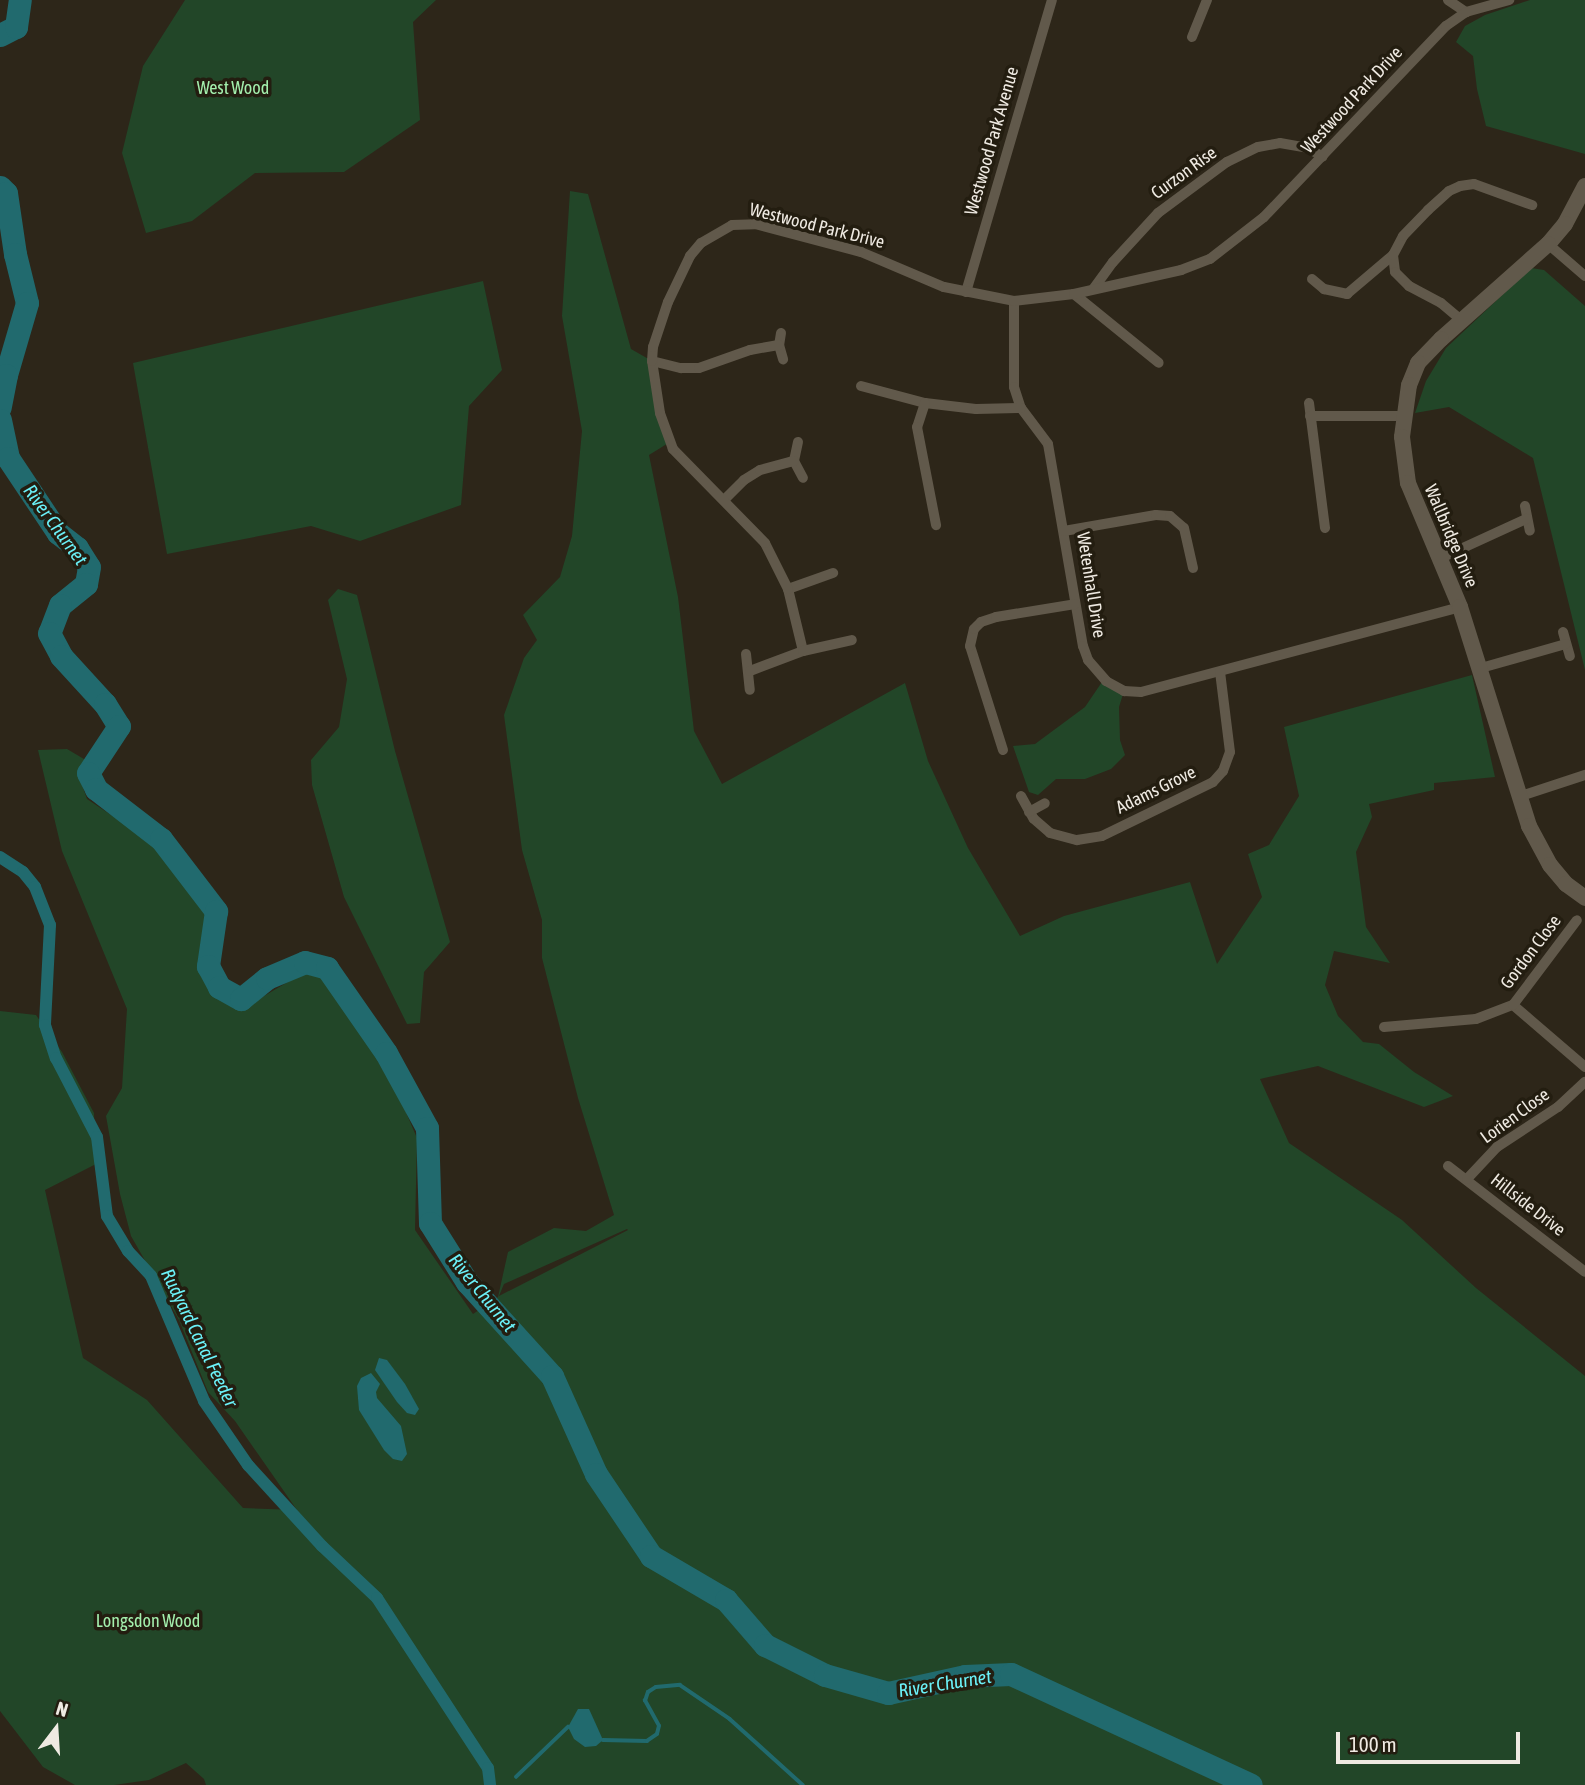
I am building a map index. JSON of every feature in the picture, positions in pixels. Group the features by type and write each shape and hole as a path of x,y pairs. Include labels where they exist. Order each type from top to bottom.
{"street":[{"name":"Westwood Park Avenue","path":"966,292 1052,0"},
{"path":"1192,37 1208,0"},
{"path":"1448,0 1466,12"},
{"name":"Westwood Park Drive","path":"803,652 788,589 765,544 673,449 660,413 652,360 668,302 690,256 709,237 732,225 755,224 861,252 944,287 1014,301 1074,294 1181,270 1210,259 1264,217 1447,26 1466,12 1509,0"},
{"name":"Curzon Rise","path":"1094,288 1113,262 1158,213 1227,162 1258,147 1280,143 1308,148 1323,158"},
{"path":"1312,279 1324,289 1347,293 1393,255 1403,236 1449,191 1461,186 1474,184 1532,205"},
{"name":"Wallbridge Drive","path":"1585,186 1565,224 1548,244 1461,320 1418,363 1409,385 1402,436 1408,483 1460,607 1481,668 1518,797 1540,850 1566,884 1585,898"},
{"path":"1548,244 1585,276"},
{"path":"1393,255 1395,272 1409,286 1441,303 1461,320"},
{"path":"1074,294 1159,363"},
{"name":"Wetenhall Drive","path":"1014,301 1011,375 1021,408 1048,444 1065,531 1075,604 1088,660 1106,681 1117,687 1141,692 1460,607"},
{"path":"781,332 779,345 783,359"},
{"path":"652,360 681,368 699,368 750,351 779,345"},
{"path":"861,386 925,403 976,409 1021,408"},
{"path":"925,403 917,427 936,525"},
{"path":"1309,403 1325,528"},
{"path":"1310,416 1404,416"},
{"path":"798,442 794,461 803,478"},
{"path":"724,500 744,480 760,470 794,461"},
{"path":"1525,506 1530,531"},
{"path":"1065,531 1156,515 1170,516 1184,528 1193,568"},
{"path":"1441,558 1526,519"},
{"path":"788,589 833,573"},
{"path":"1003,750 971,646 975,629 981,622 996,617 1075,604"},
{"path":"1563,632 1570,656"},
{"path":"750,671 803,652 852,640"},
{"path":"1481,668 1566,644"},
{"path":"746,654 750,690"},
{"name":"Adams Grove","path":"1021,796 1029,812 1050,834 1067,839 1089,839 1102,836 1213,782 1223,771 1230,752 1220,672"},
{"path":"1518,797 1585,775"},
{"path":"1029,812 1045,803"},
{"name":"Gordon Close","path":"1384,1027 1476,1019 1513,1005 1577,920"},
{"name":"Gordon Close","path":"1513,1005 1585,1066"},
{"name":"Lorien Close","path":"1468,1179 1497,1147 1558,1107 1585,1083"},
{"name":"Hillside Drive","path":"1448,1166 1585,1272"}],"green space":[{"name":"West Wood","path":"185,0 436,0 413,22 420,120 344,172 255,173 192,221 146,233 122,153 143,66"},
{"path":"1530,0 1585,0 1585,154 1486,126 1473,56 1456,42 1465,26 1485,15"},
{"name":"Longsdon Wood","path":"570,191 588,194 631,349 652,361 670,442 649,455 678,597 694,731 722,784 905,683 928,761 968,848 1020,936 1064,916 1190,882 1217,964 1262,897 1248,854 1269,845 1299,796 1284,727 1472,675 1495,777 1434,783 1434,790 1369,804 1372,817 1356,852 1366,927 1390,963 1334,951 1325,985 1338,1016 1363,1042 1379,1044 1414,1072 1453,1096 1424,1107 1318,1066 1260,1079 1289,1143 1402,1220 1476,1288 1585,1376 1585,1785 206,1785 204,1779 186,1763 149,1780 114,1785 75,1785 43,1767 0,1711 0,1011 36,1015 62,1052 94,1113 96,1164 45,1190 83,1358 147,1400 243,1508 297,1510 235,1421 208,1392 179,1320 131,1236 120,1194 106,1116 122,1088 127,1009 62,851 38,750 67,749 89,762 82,785 87,799 150,841 209,911 202,969 213,994 236,1005 254,1002 303,973 321,976 362,1034 402,1103 417,1138 415,1230 473,1314 498,1297 508,1252 554,1228 586,1231 614,1215 578,1098 542,958 542,920 522,850 504,715 524,658 537,640 523,615 560,577 572,536 582,431 562,316","holes":["628,1230 499,1296 504,1284"]},
{"path":"1531,268 1544,270 1585,306 1585,670 1533,458 1449,407 1415,413 1426,381 1446,348"},
{"path":"483,281 502,370 469,406 461,505 360,541 311,526 167,554 133,363"},
{"path":"338,589 357,595 395,751 450,942 424,972 420,1023 407,1024 344,897 312,785 311,760 339,727 347,679 328,600"},
{"path":"1104,679 1124,691 1119,707 1120,740 1125,755 1111,769 1085,779 1056,779 1038,795 1029,792 1013,746 1035,744 1085,707"}],"water":[{"path":"379,1358 387,1360 405,1384 419,1409 415,1415 407,1413 397,1402 375,1370"},
{"path":"371,1373 380,1384 376,1392 377,1398 401,1426 407,1454 402,1461 393,1459 384,1450 359,1410 357,1386 361,1378"},
{"path":"578,1709 589,1709 603,1740 596,1746 585,1747 574,1739 568,1727"}],"waterway":[{"name":"River Churnet","path":"0,35 16,27 20,0"},
{"name":"River Churnet","path":"0,187 6,193 15,254 27,303 6,375 0,407"},
{"name":"River Churnet","path":"0,420 8,458 58,533 77,548 89,567 86,584 60,605 49,633 61,656 105,704 119,726 88,773 96,789 161,839 216,911 208,966 219,987 241,999 267,978 305,962 327,968 386,1053 427,1128 430,1223 467,1282 552,1376 596,1474 651,1556 726,1600 765,1645 825,1675 888,1693 965,1676 1011,1674 1251,1785"},
{"name":"Rudyard Canal Feeder","path":"0,857 23,872 35,887 50,925 45,1025 56,1058 97,1137 107,1216 128,1251 151,1276 204,1401 248,1465 322,1546 377,1598 488,1768 490,1785"},
{"path":"603,1740 647,1741 657,1734 659,1726 645,1701 648,1692 656,1687 680,1685 730,1719 803,1785"},
{"path":"516,1777 568,1727"}]}
